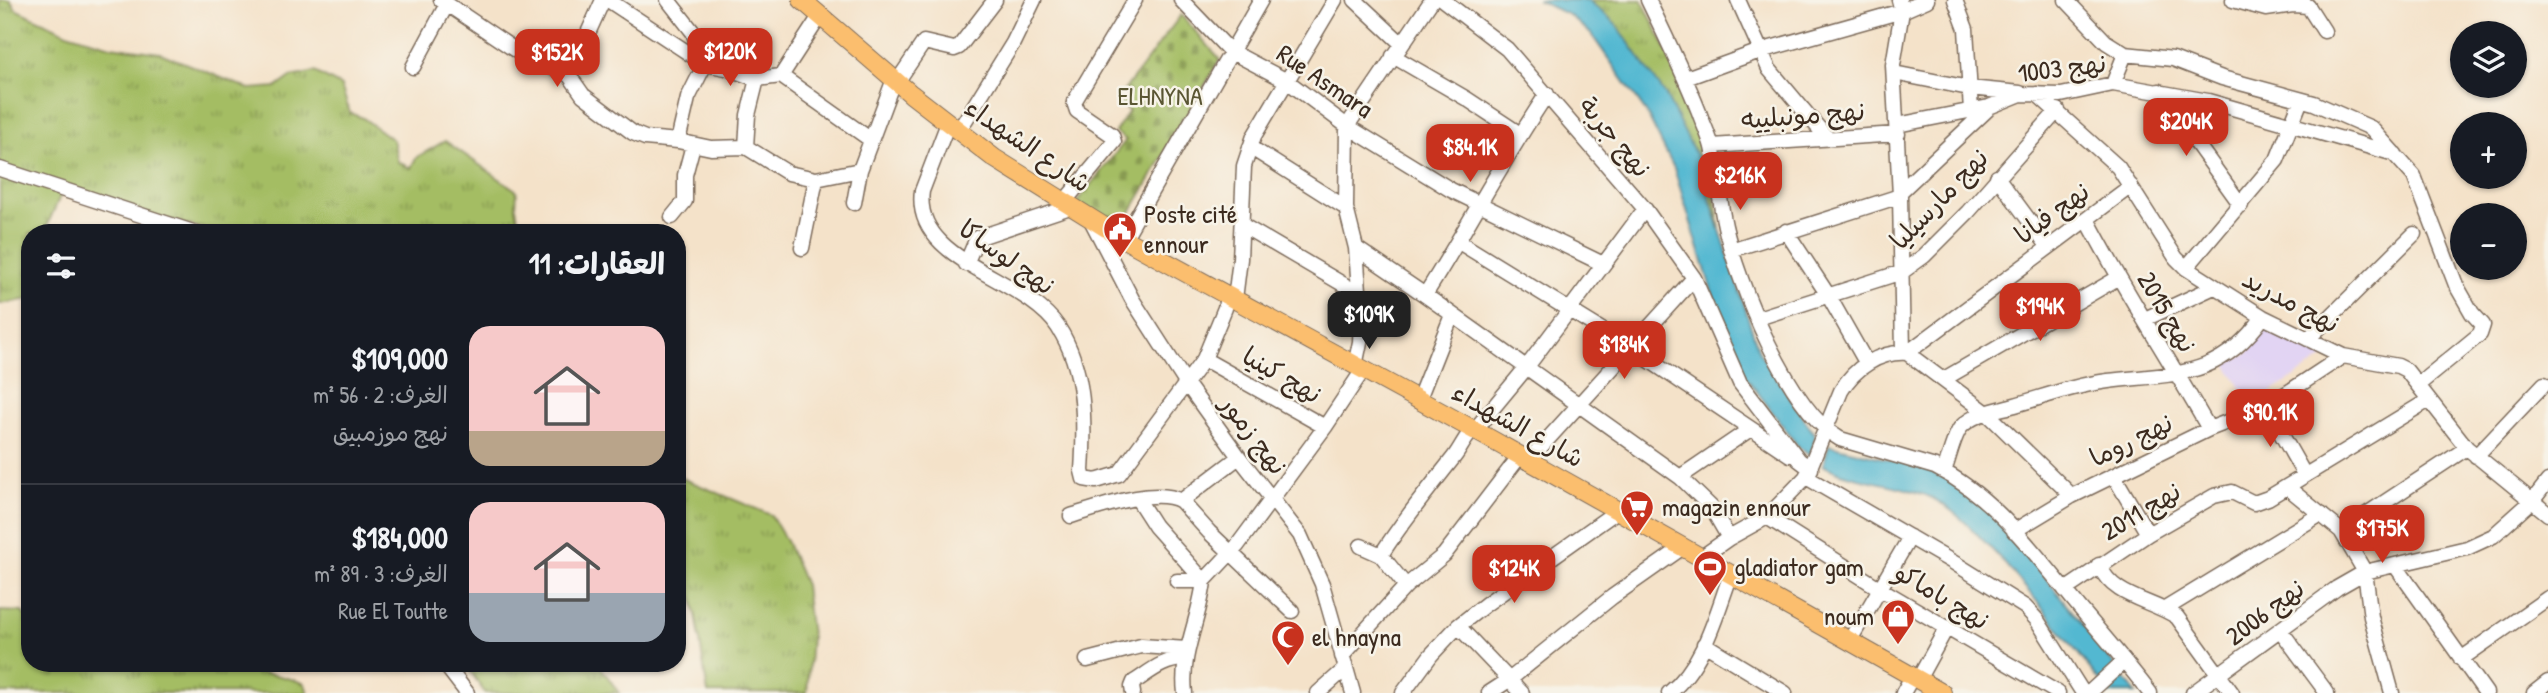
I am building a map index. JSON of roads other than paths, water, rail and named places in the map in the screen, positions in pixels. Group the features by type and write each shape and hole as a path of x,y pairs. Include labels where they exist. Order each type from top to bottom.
{"main road":[{"name":"شارع الشهداء","path":"810,5 953,127 1004,165 1124,239 1473,429 1942,693"}],"street":[{"path":"569,75 603,0"},
{"path":"608,0 705,64 757,79 781,76 871,140"},
{"path":"668,0 692,32 705,64 688,98 678,141"},
{"path":"854,203 860,170 895,80 923,42 954,49 964,44 995,0"},
{"name":"نهج لوساكا","path":"1034,0 1007,53 953,127 926,178 921,209 934,234 966,264 1032,299 1058,327 1083,398 1082,471 1087,481 1111,478 1119,474 1204,359 1231,297 1242,225 1244,166 1250,147 1335,0"},
{"path":"966,264 977,238 1069,204 1114,142 1112,135 1077,111 1074,102 1135,0"},
{"name":"Rue Asmara","path":"1181,0 1230,51 1287,81 1347,126 1451,190 1603,264"},
{"path":"1124,239 1261,0"},
{"path":"1357,0 1397,50 1520,134"},
{"path":"1325,427 1359,368 1356,248 1346,208 1347,126 1432,0"},
{"name":"نهج جربة","path":"1443,0 1507,49 1644,209 1694,278 1740,383 1805,469"},
{"path":"1648,0 1686,78 1712,146 1718,193 1731,250 1773,357 1824,435 1919,461 1944,472 1987,503 2065,590 2150,693"},
{"path":"1738,0 1769,69 1827,138"},
{"path":"1686,78 1900,5 1927,0"},
{"path":"1955,0 1966,29 1971,111"},
{"path":"2066,0 2106,42 2125,54 2174,59 2254,88 2301,100 2371,128 2395,154 2414,177 2456,285 2472,313 2483,325 2480,334 2419,384"},
{"path":"2233,0 2266,9 2292,5 2308,6 2324,31"},
{"path":"413,67 444,2 521,54 569,75 583,95 633,133 657,140 722,149 746,147 788,173 816,179 860,170"},
{"path":"781,76 810,5"},
{"path":"1900,5 1894,73 1905,353 1987,413 2072,496"},
{"path":"2113,84 2125,54"},
{"path":"1894,73 1969,88 2021,94"},
{"path":"746,147 748,115 757,79"},
{"name":"نهج 1003","path":"1898,129 1989,107 2021,94 2061,95 2113,84 2208,101 2395,154"},
{"path":"2159,92 2241,205"},
{"path":"1425,295 1459,242 1520,134 1547,94"},
{"name":"نهج مدريد","path":"2037,94 2118,167 2176,258 2186,268 2263,317 2343,356 2398,366 2406,370 2472,452 2548,514"},
{"path":"2186,268 2277,160 2301,100"},
{"path":"1731,250 1900,194 1989,107"},
{"name":"نهج مارسيليا","path":"1758,318 1902,272 1924,256 1968,212 2057,110"},
{"name":"نهج مونبلييه","path":"1712,146 1827,138 1898,129"},
{"path":"672,217 685,201 685,175 693,145"},
{"path":"1250,147 1346,208"},
{"path":"0,169 168,224"},
{"path":"1997,177 2048,246"},
{"path":"802,248 816,179"},
{"name":"نهج فيانا","path":"1866,362 1905,353 2131,186"},
{"path":"1381,555 1400,524 1473,429 1526,368 1644,209"},
{"name":"نهج زمور","path":"1089,217 1132,299 1186,383 1300,535 1315,564 1353,693"},
{"name":"نهج 2015","path":"2087,219 2118,278 2209,429"},
{"path":"1242,225 1358,293"},
{"path":"1702,557 1729,537 1767,517 1805,469 1824,435 1847,380 1866,362 1828,295 1786,231"},
{"path":"2308,339 2414,234"},
{"path":"1459,242 1631,348 1805,469 2025,607 2089,691 2122,662"},
{"path":"1356,248 1680,477 1711,507 1729,537"},
{"path":"1318,693 1406,586 1444,555 1523,459 1579,404 1694,278"},
{"path":"1944,379 2118,278"},
{"path":"2145,319 2214,287"},
{"path":"1418,401 1452,315"},
{"path":"1944,472 1959,430 1974,418 2075,387 2107,381 2176,375 2206,365 2235,350 2248,338 2263,317"},
{"name":"نهج روما","path":"2014,531 2072,496 2209,429 2266,407 2343,356"},
{"name":"نهج كينيا","path":"1204,359 1325,427 1232,553 1204,581"},
{"path":"2342,531 2472,452 2544,384"},
{"name":"نهج 2011","path":"2065,590 2148,534 2222,493 2232,492 2254,503 2287,487 2304,474 2429,400"},
{"path":"2266,407 2304,474"},
{"path":"1680,477 1749,430"},
{"path":"1181,501 1239,457"},
{"path":"2114,476 2148,534"},
{"name":"نهج 2006","path":"2193,693 2337,588 2365,572 2480,544 2493,536 2533,500 2548,481"},
{"path":"2287,487 2342,531 2365,572 2371,617 2392,693"},
{"path":"1071,516 1137,498 1170,496 1181,501 1209,532 1292,611"},
{"path":"1137,498 1155,526 1204,581"},
{"path":"1403,693 1431,655 1458,626 1617,511"},
{"path":"2165,609 2321,514"},
{"name":"نهج باماكو","path":"1767,517 1880,588 2058,693"},
{"path":"1850,640 1910,537"},
{"path":"1361,546 1381,555 1406,586"},
{"path":"1489,693 1612,597 1682,547"},
{"path":"2099,565 2110,583 2132,597 2165,609 2187,627 2232,693"},
{"path":"2395,565 2486,693"},
{"path":"1669,693 1689,674 1704,644 1731,574"},
{"path":"1177,581 1204,581"},
{"path":"1185,693 1186,654 1204,581"},
{"path":"2461,659 2548,598"},
{"path":"1458,626 1522,693"},
{"path":"1903,693 1947,627"},
{"path":"2281,631 2327,693"},
{"path":"1704,644 1785,693"},
{"path":"1087,660 1141,646 1186,654"},
{"path":"1133,693 1135,682 1163,663 1186,654"},
{"path":"451,672 467,693"},
{"path":"2534,693 2548,682"}],"water":[{"path":"1537,0 1588,0 1615,23 1665,94 1696,155 1759,352 1815,435 1811,457 1798,446 1740,369 1726,337 1674,168 1646,112 1591,34 1569,15"},
{"path":"1829,445 1923,468 1946,478 1982,505 2014,537 2136,693 2109,693 2014,574 1963,520 1930,497 1849,475 1823,465"}],"place":[{"name":"Poste cité ennour","path":"1120,259"},
{"name":"magazin ennour","path":"1637,537"},
{"name":"gladiator gam","path":"1710,597"},
{"name":"noum","path":"1898,646"},
{"name":"el hnayna","path":"1288,667"}],"park label":[{"name":"ELHNYNA","path":"1160,96"}]}
